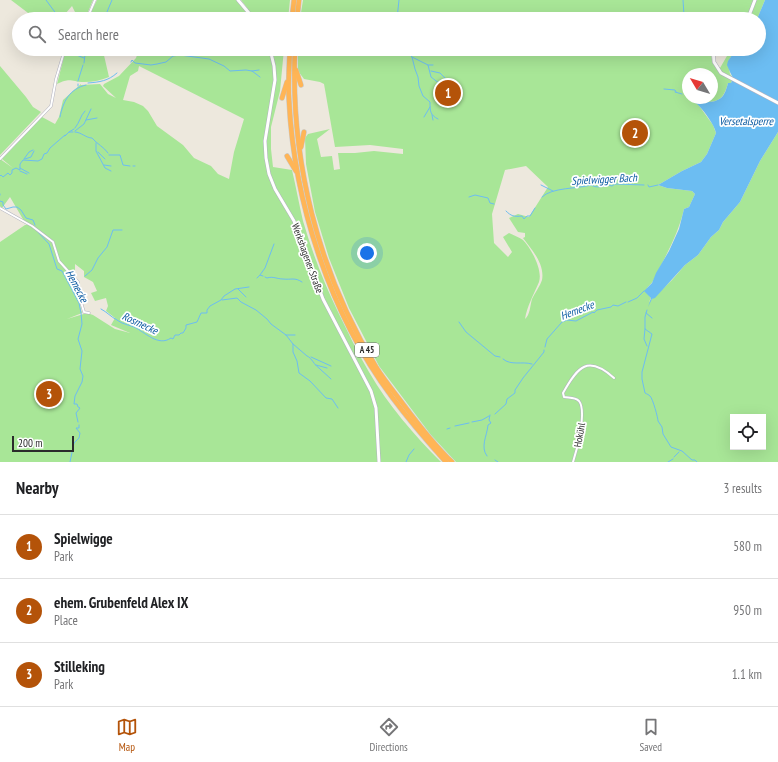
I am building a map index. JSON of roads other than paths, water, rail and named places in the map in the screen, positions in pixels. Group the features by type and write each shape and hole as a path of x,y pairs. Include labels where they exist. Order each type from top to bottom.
{"highway":[{"path":"293,12 294,0"},
{"path":"298,12 299,0"},
{"name":"A 45","path":"290,56 289,100 292,131 300,182 320,258 332,289 374,371 391,396 446,462"},
{"name":"A 45","path":"294,56 294,100 301,162 314,220 325,259 349,315 377,368 430,439 452,462"},
{"path":"294,59 301,85"},
{"path":"282,98 286,87 289,68"},
{"path":"301,162 301,142 304,132"},
{"path":"288,156 300,182"}],"main road":[{"path":"238,0 248,12"},
{"path":"750,12 755,0"},
{"name":"Werkshagener Straße","path":"272,56 275,80 265,141 269,174 275,189 294,221 323,299 371,391 376,408 379,462"},
{"path":"712,56 715,66 721,73 778,103"}],"street":[{"path":"90,12 95,0"},
{"path":"0,159 51,106 63,56"},
{"path":"0,208 32,226 53,242 59,262 78,282 82,307 84,312 89,313"},
{"name":"Hokühl","path":"573,462 577,448 582,415 579,402 573,398 564,397 563,393 575,373 585,366 591,365 598,367 614,378"}],"water":[{"name":"Versetalsperre","path":"765,0 778,0 778,132 760,161 740,202 698,255 685,265 655,298 652,299 648,307 651,298 644,291 652,283 669,251 679,229 684,209 689,207 695,194 692,191 667,188 658,185 701,162 707,154 716,133 708,117 697,104 718,104 718,100 722,97 726,91 728,83 731,83 733,78 727,65 731,56 766,56 766,12 760,12"}],"waterway":[{"path":"46,0 55,12"},
{"path":"107,12 112,0"},
{"path":"398,12 399,0"},
{"path":"683,0 684,12"},
{"path":"79,56 84,58"},
{"path":"84,63 85,56"},
{"path":"131,62 132,60 135,63 151,65 166,62 173,56"},
{"path":"187,56 209,59 224,66 230,71 252,71 260,77"},
{"path":"411,56 423,96 430,102 431,112 433,116 438,119"},
{"path":"412,57 428,65 431,77 444,87"},
{"path":"78,81 83,65"},
{"path":"428,65 433,65"},
{"path":"252,71 259,70"},
{"path":"431,71 440,73 446,79"},
{"path":"88,83 104,81 117,73"},
{"path":"60,117 65,101 71,93 86,85"},
{"path":"664,89 675,90 676,92"},
{"path":"675,92 682,94"},
{"path":"424,117 430,107"},
{"path":"75,131 84,124 91,109"},
{"path":"75,128 85,111"},
{"path":"432,115 433,120"},
{"path":"86,120 97,118"},
{"path":"69,132 74,129"},
{"path":"65,136 69,132 73,132"},
{"path":"75,132 92,138 108,153"},
{"path":"0,176 1,175 3,177 8,173 10,175 12,170 16,168 20,170 20,164 23,160 38,161 42,159 44,154 47,153 50,148 65,135"},
{"path":"96,143 96,151 105,168 111,171"},
{"path":"24,159 29,152 33,150"},
{"path":"25,159 31,157 34,151"},
{"path":"98,152 105,159"},
{"path":"109,155 120,155 123,165 130,166"},
{"path":"104,165 111,166"},
{"path":"20,168 29,173"},
{"path":"20,171 27,174"},
{"name":"Spielwigger Bach","path":"542,197 552,191 591,185 595,187 608,185 612,186 615,184 644,185"},
{"path":"541,185 553,191"},
{"name":"Spielwigger Bach","path":"648,185 649,187 658,185"},
{"name":"Spielwigger Bach","path":"469,197 475,195 488,198 490,203 494,204"},
{"name":"Hemecke","path":"0,201 3,202 6,209 17,207 26,218 33,220 35,225"},
{"name":"Spielwigger Bach","path":"506,211 513,216 522,216 524,219 527,216 530,216 535,208"},
{"name":"Hemecke","path":"36,230 49,244 57,269 62,271 79,303 82,324 78,339 82,351 80,369 83,376 82,382 75,396 74,404 77,404 80,408 76,413 78,422"},
{"path":"85,276 92,270 98,258 107,247 113,230 122,230"},
{"path":"260,275 265,268 274,244"},
{"name":"Rosmecke","path":"257,278 260,275 263,276"},
{"name":"Rosmecke","path":"265,277 295,279 302,282"},
{"name":"Rosmecke","path":"101,309 119,321 134,327 156,340 161,341 171,338 173,339 175,335 183,333 186,325 197,322 201,313 207,313 210,306 221,300 224,296 235,289 249,287"},
{"path":"238,289 246,297"},
{"name":"Hemecke","path":"628,302 637,298 644,291"},
{"path":"222,300 237,298 241,302 256,310 286,335 293,344 293,352 297,361 299,373 310,381 326,398 332,399 338,408"},
{"name":"Hemecke","path":"545,347 547,339 562,322 567,320 576,321 593,312 594,313 597,310 611,307 613,305 618,306 626,302"},
{"path":"647,310 645,317 645,329 652,334 642,372 645,393 651,398 658,421 662,427 663,434 671,447 682,451 692,460 697,462"},
{"path":"646,313 652,318"},
{"path":"459,322 466,332 495,356 500,357"},
{"path":"645,329 644,339 647,346"},
{"path":"286,335 295,335"},
{"path":"293,344 310,358 317,367 331,379"},
{"name":"Hemecke","path":"495,414 506,404 507,399 515,393 515,390 523,378 544,350"},
{"path":"311,357 331,366"},
{"path":"503,359 513,363 532,364"},
{"path":"316,365 327,368"},
{"name":"Hemecke","path":"487,456 484,445 488,425 491,423 489,420 490,415"},
{"path":"472,422 482,420 489,416"},
{"path":"455,426 469,423"},
{"name":"Hemecke","path":"70,462 74,443 79,438 80,433 76,428 79,428 79,425"},
{"path":"406,462 414,449"},
{"path":"674,457 679,452"},
{"path":"668,462 673,459"}],"place":[{"name":"Spielwigge","path":"448,93"},
{"name":"ehem. Grubenfeld Alex IX","path":"635,133"},
{"name":"Stilleking","path":"49,394"}]}
